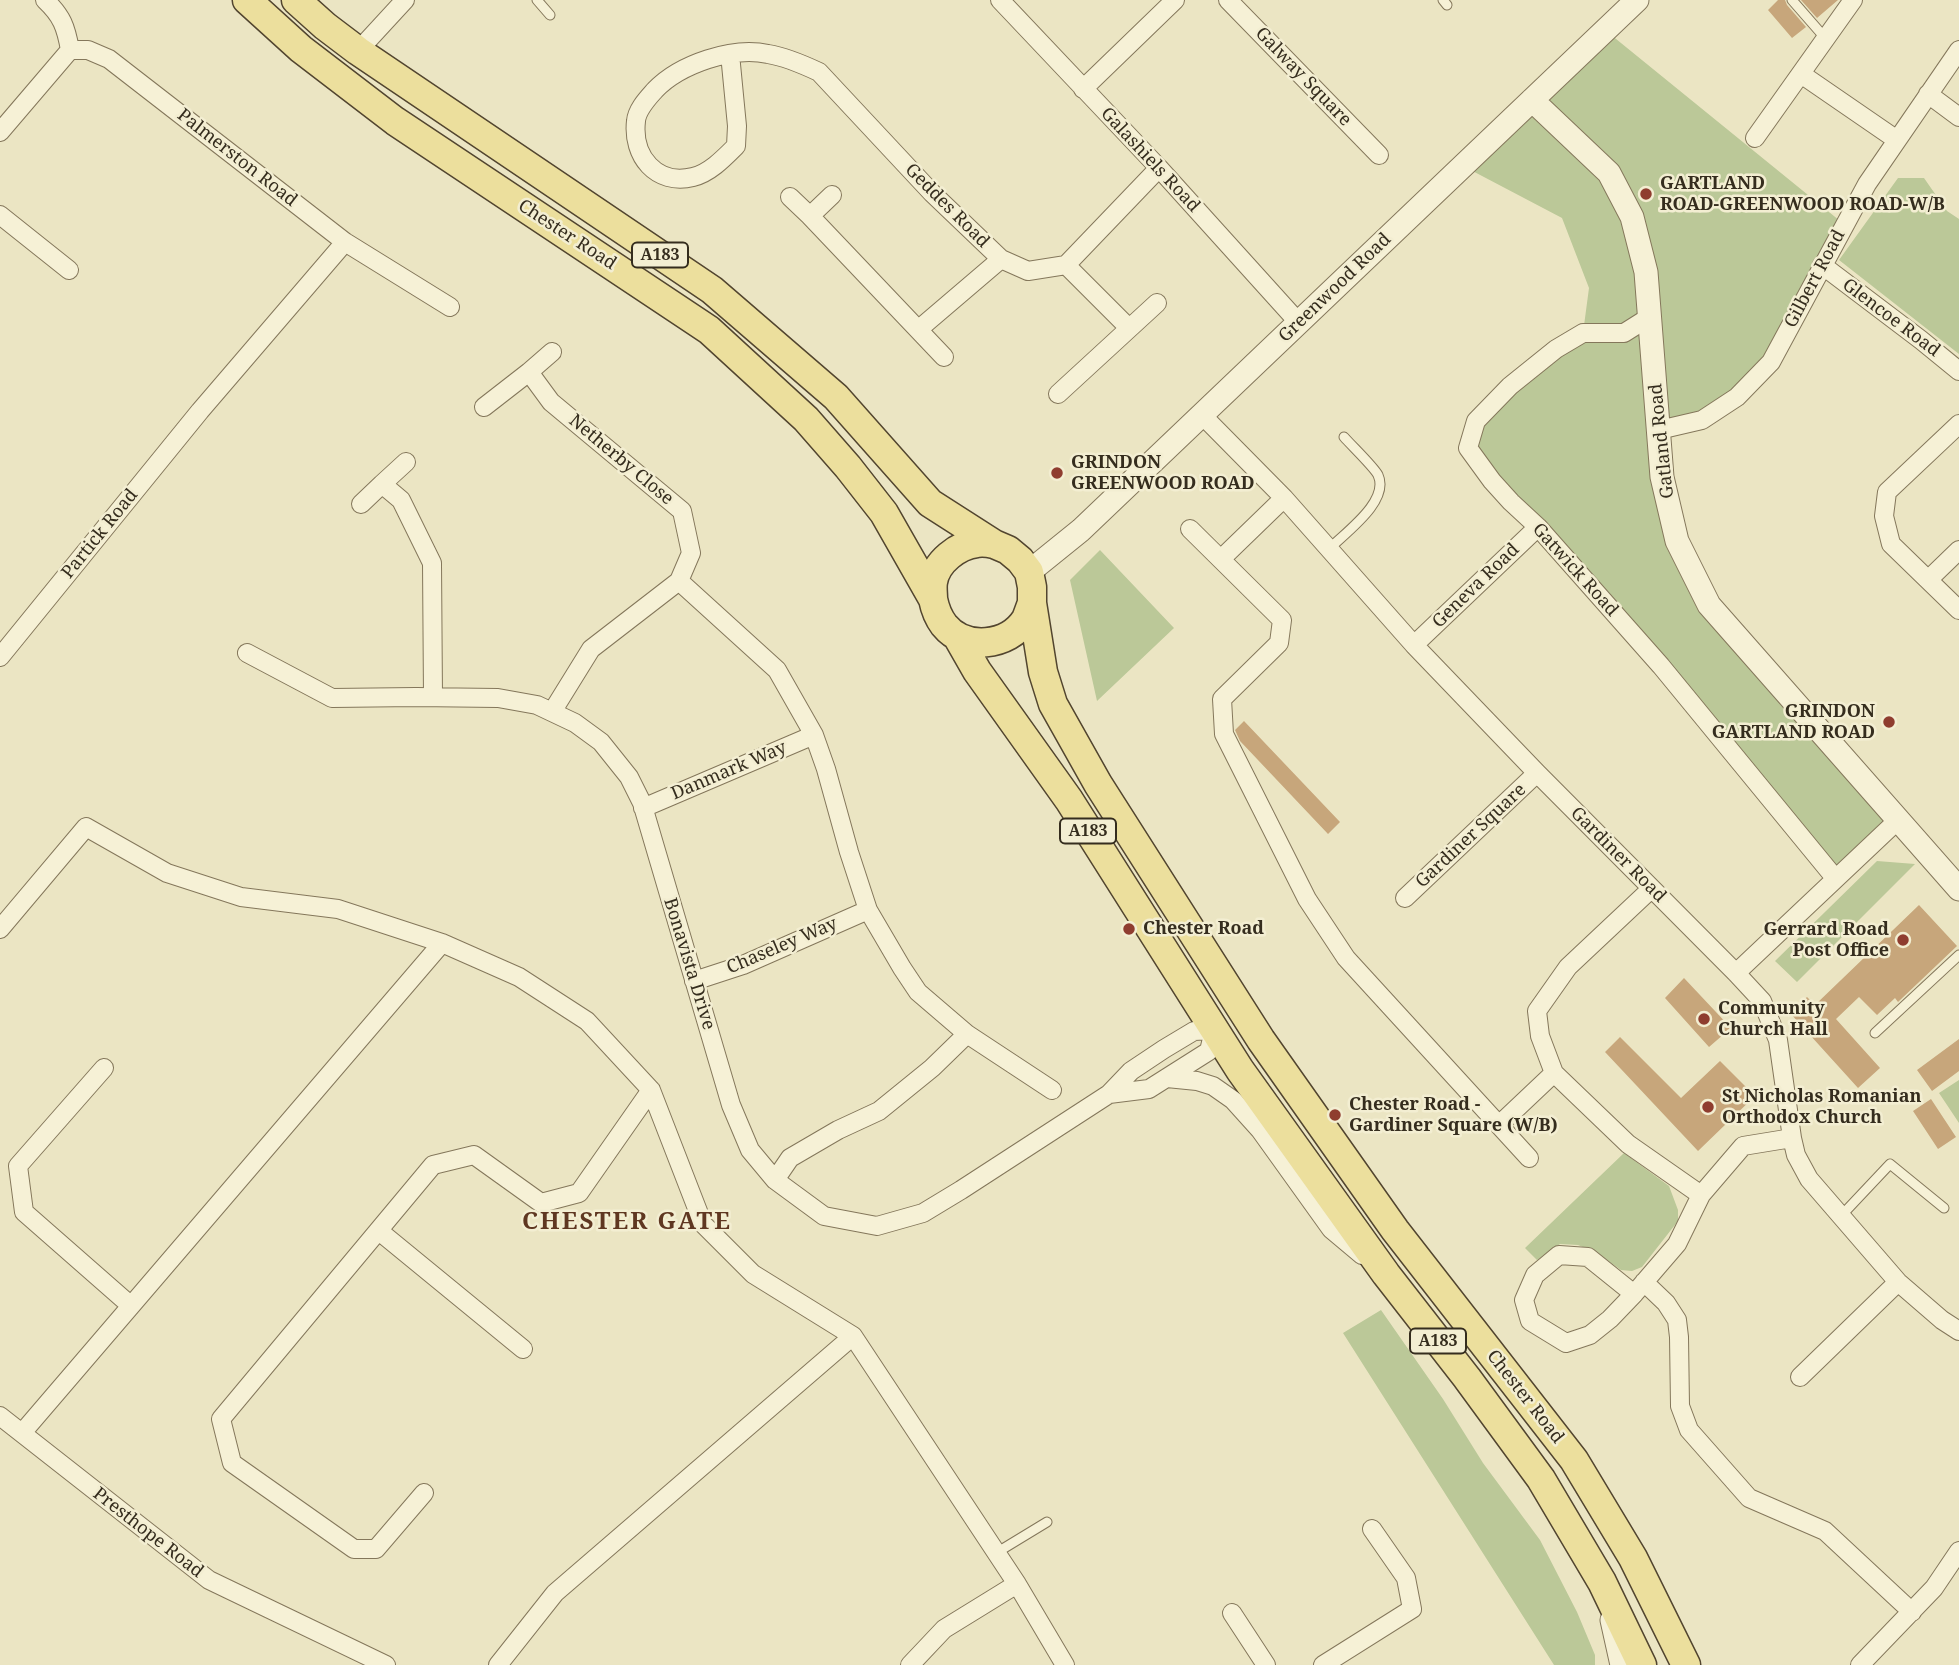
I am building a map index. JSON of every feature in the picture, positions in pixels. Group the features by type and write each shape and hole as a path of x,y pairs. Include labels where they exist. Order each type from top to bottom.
{"main road":[{"name":"Chester Road","path":"247,0 301,48 395,121 709,330 806,419 848,467 884,513 933,599 937,614 945,626 957,636 977,671 1069,800 1248,1082 1386,1275 1467,1378 1541,1479 1602,1582 1642,1665"},
{"name":"Chester Road","path":"296,0 324,26 358,51 712,290 836,397 930,503 1020,560 1028,572 1032,587 1043,672 1053,704 1098,784 1242,1011 1395,1230 1574,1460 1633,1559 1686,1665"},
{"path":"933,599 933,581 948,556 962,547 978,543 994,544"},
{"path":"957,636 973,643 1002,639 1016,630 1026,618 1032,603"},
{"path":"1213,1030 1242,1011"}],"street":[{"path":"0,132 70,50 66,29 56,11 45,0"},
{"path":"358,51 405,0"},
{"name":"Galashiels Road","path":"1000,0 1159,168 1299,323"},
{"path":"1083,89 1175,0"},
{"name":"Galway Square","path":"1228,0 1379,155"},
{"path":"1755,138 1853,0"},
{"name":"Greenwood Road","path":"1028,572 1081,530 1532,100 1630,2"},
{"name":"Palmerston Road","path":"70,50 88,50 109,59 345,242 450,307"},
{"name":"Gilbert Road","path":"1660,430 1702,420 1737,397 1771,362 1867,184 1959,50"},
{"name":"Geddes Road","path":"730,54 737,126 736,146 724,158 694,177 677,178 654,172 643,157 636,138 635,118 645,100 663,81 709,58 730,54 765,53 797,61 818,72 932,192 1001,259 1028,271 1066,265"},
{"path":"1801,74 1897,141"},
{"path":"1928,94 1959,117"},
{"name":"Gatland Road","path":"1532,100 1609,173 1632,216 1646,272 1662,477 1677,541 1709,605 1959,889"},
{"path":"1129,328 1066,265 1159,168"},
{"path":"810,216 832,195"},
{"path":"790,197 944,357"},
{"path":"0,215 69,270"},
{"name":"Partick Road","path":"0,657 200,411 345,242"},
{"path":"919,329 1001,259"},
{"name":"Glencoe Road","path":"1822,265 1959,371"},
{"path":"1058,394 1157,303"},
{"name":"Gatwick Road","path":"1651,316 1624,333 1583,333 1556,349 1510,386 1476,421 1468,448 1492,481 1538,527 1661,666 1835,878"},
{"path":"484,407 552,352"},
{"name":"Netherby Close","path":"529,372 551,402 682,511 691,553 679,581"},
{"name":"Gardiner Road","path":"1202,415 1284,498 1414,645 1537,774 1762,1001 1779,1040 1792,1138 1796,1155 1809,1179 1898,1282 1959,1331"},
{"path":"1959,424 1887,492 1884,516 1891,544 1959,610"},
{"path":"361,504 406,462"},
{"path":"382,484 401,499 432,563 433,697"},
{"path":"1221,559 1284,498"},
{"name":"Geneva Road","path":"1414,645 1538,527"},
{"path":"1191,529 1282,620 1279,643 1222,699 1224,734 1307,899 1346,958 1529,1157"},
{"path":"1928,580 1959,550"},
{"path":"552,712 591,649 679,581 777,670 814,735 868,910 918,992 967,1034 1052,1090"},
{"name":"Bonavista Drive","path":"247,653 332,698 498,698 537,705 575,723 601,742 629,777 643,808 731,1105 750,1150 775,1180 824,1216 877,1226 923,1213 1109,1094 1131,1071 1184,1037 1194,1031 1213,1030 1209,1051 1167,1078 1149,1089 1109,1094"},
{"name":"Danmark Way","path":"643,808 814,735"},
{"name":"Gardiner Square","path":"1405,898 1537,774"},
{"path":"1736,972 1898,820"},
{"path":"0,929 86,827 167,873 242,897 338,909 442,943 519,977 587,1021 650,1090 703,1224 753,1274 853,1336 1017,1584 1065,1665"},
{"path":"1651,889 1568,967 1537,1011 1540,1036 1554,1073 1628,1144 1701,1195"},
{"name":"Chaseley Way","path":"694,981 743,965 868,910"},
{"path":"22,1433 442,943"},
{"path":"775,1180 790,1158 838,1130 879,1111 932,1068 967,1034"},
{"path":"104,1068 18,1166 24,1212 130,1305"},
{"path":"1499,1125 1554,1073"},
{"path":"1167,1078 1197,1081 1213,1086 1233,1100 1260,1130 1331,1229 1386,1275"},
{"path":"424,1493 376,1549 354,1549 232,1463 220,1419 433,1166 474,1155 541,1203 579,1193 650,1090"},
{"path":"1792,1138 1743,1146 1701,1195 1677,1244 1639,1288 1610,1319 1590,1335 1566,1343 1530,1321 1524,1300 1535,1275 1559,1255 1588,1257 1639,1288 1666,1303 1677,1320 1680,1406 1689,1430 1749,1498 1825,1531 1912,1612"},
{"path":"379,1231 523,1349"},
{"path":"1800,1377 1898,1282"},
{"path":"498,1665 555,1593 853,1336"},
{"name":"Presthope Road","path":"0,1416 209,1580 386,1665"},
{"path":"1323,1665 1412,1609 1406,1578 1372,1529"},
{"path":"1860,1665 1934,1588 1959,1551"},
{"path":"1602,1582 1622,1665"},
{"path":"910,1665 944,1629 1017,1584"},
{"path":"1232,1613 1266,1665"}],"lane":[{"path":"537,0 550,15"},
{"path":"1792,0 1826,38"},
{"path":"1329,549 1375,504 1379,490 1378,475 1344,437"},
{"path":"1875,1033 1959,955"},
{"path":"1841,1216 1890,1164 1944,1208"},
{"path":"996,1553 1047,1522"}],"green space":[{"path":"1605,30 1845,225 1771,362 1737,397 1660,430 1662,477 1709,605 1898,820 1835,878 1468,448 1476,421 1583,333 1589,288 1562,218 1463,166"},
{"path":"1898,178 1924,178 1947,211 1959,219 1959,354 1839,260"},
{"path":"1100,550 1174,628 1097,701 1070,580"},
{"path":"1877,861 1915,864 1797,982 1775,961"},
{"path":"1959,1080 1959,1123 1939,1093"},
{"path":"1624,1153 1669,1186 1678,1210 1678,1221 1642,1267 1632,1271 1621,1270 1597,1253 1578,1245 1560,1244 1537,1260 1525,1248"},
{"path":"1381,1310 1443,1399 1483,1463 1540,1540 1577,1612 1595,1655 1595,1665 1554,1665 1343,1333"}],"building":[{"path":"1778,0 1785,0 1806,27 1792,38 1768,10"},
{"path":"1801,0 1838,0 1817,18"},
{"path":"1244,721 1340,822 1328,834 1240,741 1235,730"},
{"path":"1919,905 1957,946 1898,1002 1895,998 1877,1015 1859,997 1836,1019 1880,1068 1858,1088 1790,1013 1807,997 1815,1005"},
{"path":"1684,978 1731,1028 1709,1047 1665,998"},
{"name":"St Nicholas Romanian Orthodox Church","path":"1620,1037 1681,1098 1720,1061 1755,1096 1698,1151 1605,1052"},
{"path":"1959,1039 1959,1071 1932,1091 1917,1070"},
{"path":"1931,1099 1956,1137 1938,1149 1913,1111"}],"place":[{"name":"GARTLAND ROAD-GREENWOOD ROAD-W/B","path":"1646,194"},
{"name":"GRINDON GREENWOOD ROAD","path":"1057,473"},
{"name":"GRINDON GARTLAND ROAD","path":"1889,722"},
{"name":"Chester Road","path":"1129,929"},
{"name":"Gerrard Road Post Office","path":"1903,940"},
{"name":"Community Church Hall","path":"1704,1019"},
{"name":"St Nicholas Romanian Orthodox Church","path":"1708,1107"},
{"name":"Chester Road - Gardiner Square (W/B)","path":"1335,1115"}],"district":[{"name":"CHESTER GATE","path":"627,1222"}]}
